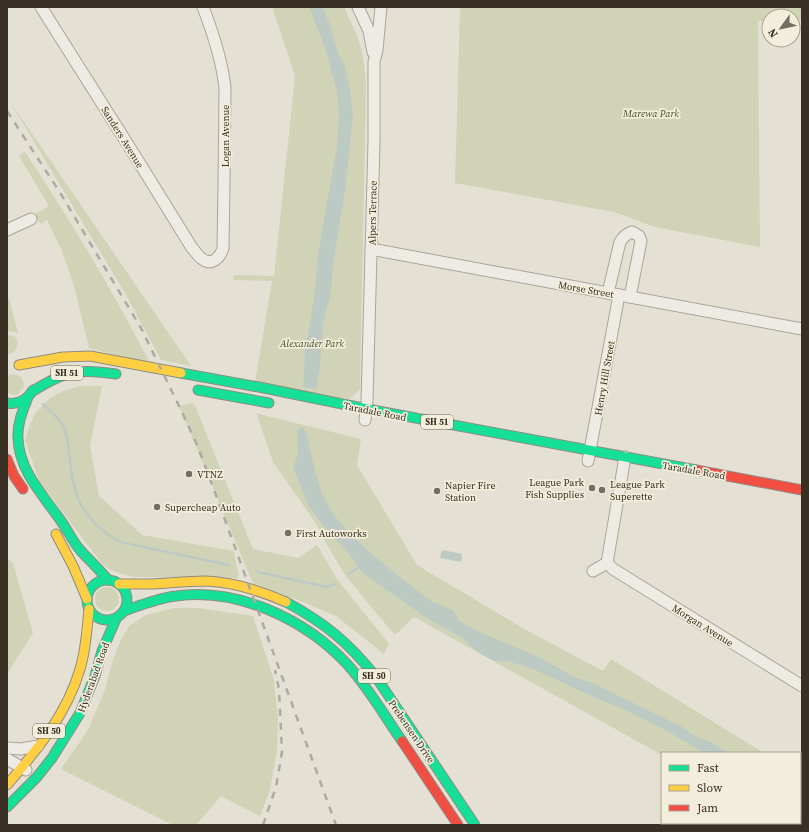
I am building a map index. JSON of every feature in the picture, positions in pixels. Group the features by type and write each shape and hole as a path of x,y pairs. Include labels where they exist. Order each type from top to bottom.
{"main road":[{"name":"Taradale Road","path":"28,370 24,367 16,365 77,355 90,356 264,388 365,417 623,465 802,490"},
{"name":"SH 51","path":"7,402 17,404 23,402 52,378 62,374 91,370 126,376"},
{"path":"33,380 31,394 19,422 19,451 23,463 28,474 60,519 74,542 108,580"},
{"path":"190,388 280,405"},
{"path":"7,459 14,476 30,498"},
{"path":"51,528 79,578 87,599"},
{"path":"87,599 89,592 96,583 102,580 108,580"},
{"name":"SH 50","path":"108,580 119,584"},
{"name":"Prebensen Drive","path":"119,584 208,582 237,586 275,597 308,613 350,646 376,677 475,825"},
{"path":"119,584 124,588 127,594 127,606 124,611"},
{"name":"Prebensen Drive","path":"124,611 168,596 206,595 233,599 257,606 275,612 296,624 331,648 364,686 458,825"},
{"name":"SH 50","path":"87,599 89,609"},
{"path":"89,609 97,618 103,620 116,619"},
{"name":"Hyderabad Road","path":"7,785 39,746 60,716 67,703 80,670 84,652 89,609"},
{"name":"SH 50","path":"116,619 121,616 124,611"},
{"name":"Hyderabad Road","path":"7,807 37,777 52,758 80,713 95,676 102,651 116,619"}],"street":[{"name":"Sanders Avenue","path":"41,7 192,248 201,259 209,262"},
{"name":"Logan Avenue","path":"203,7 220,58 224,74 225,88 223,248 222,254 215,261 209,262"},
{"path":"358,7 369,32 374,62"},
{"name":"Alpers Terrace","path":"365,417 374,142 374,62 377,50 381,7"},
{"path":"7,230 31,218"},
{"name":"Henry Hill Street","path":"589,458 620,242 623,237 632,232 639,236 641,241 630,297"},
{"name":"Morse Street","path":"371,249 802,328"},
{"path":"593,571 606,563 623,465"},
{"name":"Morgan Avenue","path":"606,563 617,572 802,686"},
{"path":"7,748 21,749 39,746"},
{"path":"7,759 37,777"}],"green space":[{"name":"Alexander Park","path":"272,7 344,7 362,53 366,85 360,389 350,399 255,383 272,281 233,280 234,275 274,276 295,76"},
{"name":"Marewa Park","path":"460,7 802,7 802,21 801,8 761,8 761,21 758,21 760,247 655,227 614,212 455,183"},
{"path":"9,100 191,366 161,360 125,293"},
{"path":"25,152 91,256 151,365 89,348 74,286 62,251 47,220 41,224 34,215 49,206 19,156"},
{"path":"9,298 18,333 7,331 7,299"},
{"path":"7,335 14,336 17,339 17,347 10,354 7,354"},
{"path":"12,374 19,376 23,382 24,387 17,395 7,392 7,376"},
{"path":"80,386 102,386 90,446 99,496 142,535 234,551 239,578 134,577 110,569 103,565 39,481 25,440 36,412 50,398 63,391"},
{"path":"194,403 253,549 298,558 317,545 337,579 389,644 384,654 336,616 296,599 254,586 179,406"},
{"path":"255,413 361,439 357,465 417,565 526,630 603,671 611,659 762,752 661,752 661,754 414,617 395,635 345,575 324,540 317,525 273,462"},
{"path":"7,558 13,563 33,633 7,674"},
{"path":"107,587 112,588 118,594 118,604 112,610 107,611 102,610 96,604 95,599 96,594 102,588"},
{"path":"174,608 198,608 253,616 274,680 278,719 277,750 270,790 260,816 221,796 196,825 173,825 61,769 88,730 104,692 120,642 129,626 146,615"}],"shaded area":[{"path":"309,7 323,7 338,53 344,63 350,90 353,116 345,191 333,265 330,298 323,325 320,368 316,389 303,387 305,353 315,291 318,254 337,146 339,114 337,91 324,45"},
{"path":"298,428 304,428 322,494 334,515 348,532 372,554 431,601 454,611 458,620 475,630 539,657 574,677 595,684 682,727 696,737 709,741 726,752 702,752 667,731 621,708 533,669 507,661 494,661 477,651 462,638 427,618 363,573 309,507 293,468 298,453"},
{"path":"442,550 462,554 461,562 440,558"}],"waterway":[{"path":"43,404 64,427 77,495 88,516 101,529 124,543 229,565"},
{"path":"349,574 360,566"},
{"path":"258,572 327,587 335,584"}],"railway":[{"path":"7,111 59,191 141,328 181,410 198,447 213,487 336,825"},
{"path":"263,825 276,787 282,752 279,689 275,670"}],"traffic: fast":[{"path":"33,391 63,375 81,371 116,374"},
{"path":"181,373 696,470"},
{"path":"7,403 22,401 28,397 33,390"},
{"path":"198,390 269,403"},
{"path":"28,397 18,428 19,450 27,472 75,544 108,580"},
{"path":"111,580 118,583 124,589 127,600 126,608 118,617 111,620 103,620 96,617 88,608 87,596 90,589 99,581 111,580"},
{"path":"124,611 163,598 199,595 223,597 247,602 269,610 312,634 347,664 369,692 402,741"},
{"path":"286,602 313,618 336,635 366,665 376,677 475,825"},
{"path":"7,807 37,777 52,758 80,713 95,676 102,651 116,619"}],"traffic: slow":[{"path":"19,365 63,357 90,356 181,373"},
{"path":"56,534 73,566 87,599"},
{"path":"119,584 153,584 199,581 226,583 267,594 286,602"},
{"path":"7,785 40,745 50,731 67,701 84,654 89,609"}],"traffic: jam":[{"path":"7,459 14,476 23,489"},
{"path":"696,470 802,490"},
{"path":"402,741 458,825"}],"place":[{"name":"VTNZ","path":"189,474"},
{"name":"League Park Fish Supplies","path":"592,488"},
{"name":"League Park Superette","path":"602,490"},
{"name":"Napier Fire Station","path":"437,491"},
{"name":"Supercheap Auto","path":"157,507"},
{"name":"First Autoworks","path":"288,533"}]}
